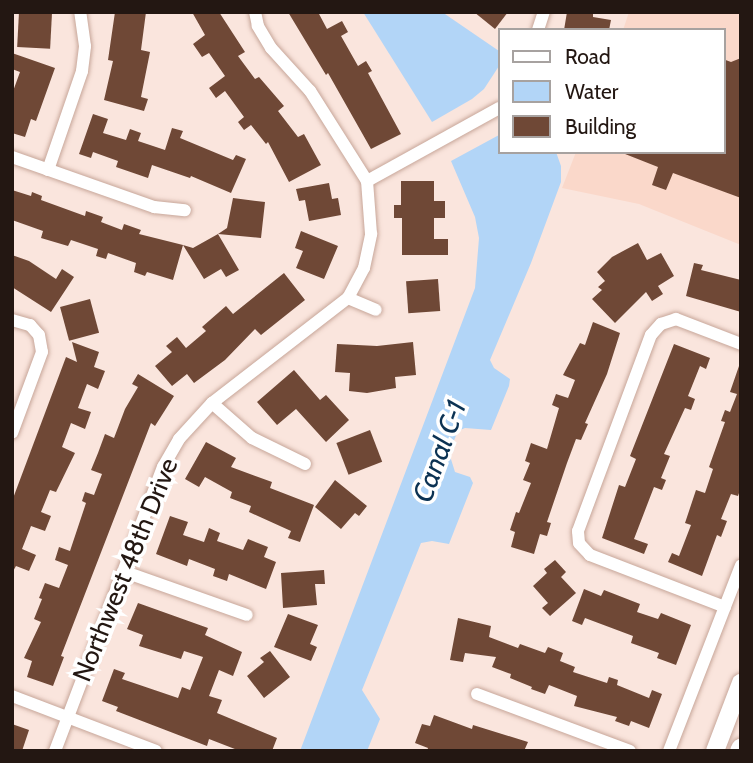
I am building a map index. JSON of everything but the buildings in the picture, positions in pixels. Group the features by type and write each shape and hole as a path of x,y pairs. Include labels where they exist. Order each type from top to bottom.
{"main road":[{"path":"715,751 741,683"}],"street":[{"path":"48,170 82,71 85,47 80,12"},
{"path":"255,12 258,26 271,48 310,92 367,181 498,109"},
{"path":"12,157 154,207 185,210"},
{"name":"Northwest 48th Drive","path":"55,751 163,467 179,439 212,403 348,298 364,268 371,234 367,181"},
{"path":"348,298 376,310"},
{"path":"725,607 590,555 579,543 578,531 651,335 662,324 676,319 741,344"},
{"path":"12,320 30,325 39,335 42,352 12,433"},
{"path":"212,403 252,438 305,464"},
{"path":"669,751 741,565"},
{"path":"125,572 247,615"},
{"path":"477,694 630,751"},
{"path":"12,696 156,751"}],"shaded area":[{"path":"629,12 741,12 741,245 639,204 562,188 575,154 725,154 725,28 624,28"}],"water":[{"path":"363,12 442,12 498,50 498,68 484,89 432,122"},
{"name":"Canal C-1","path":"498,136 498,154 557,154 561,166 561,182 531,263 490,360 494,368 510,379 491,430 465,428 458,431 452,445 450,456 455,472 470,477 473,483 449,544 432,541 421,543 362,690 380,719 367,751 300,751 475,288 479,238 475,217 451,161"}]}
